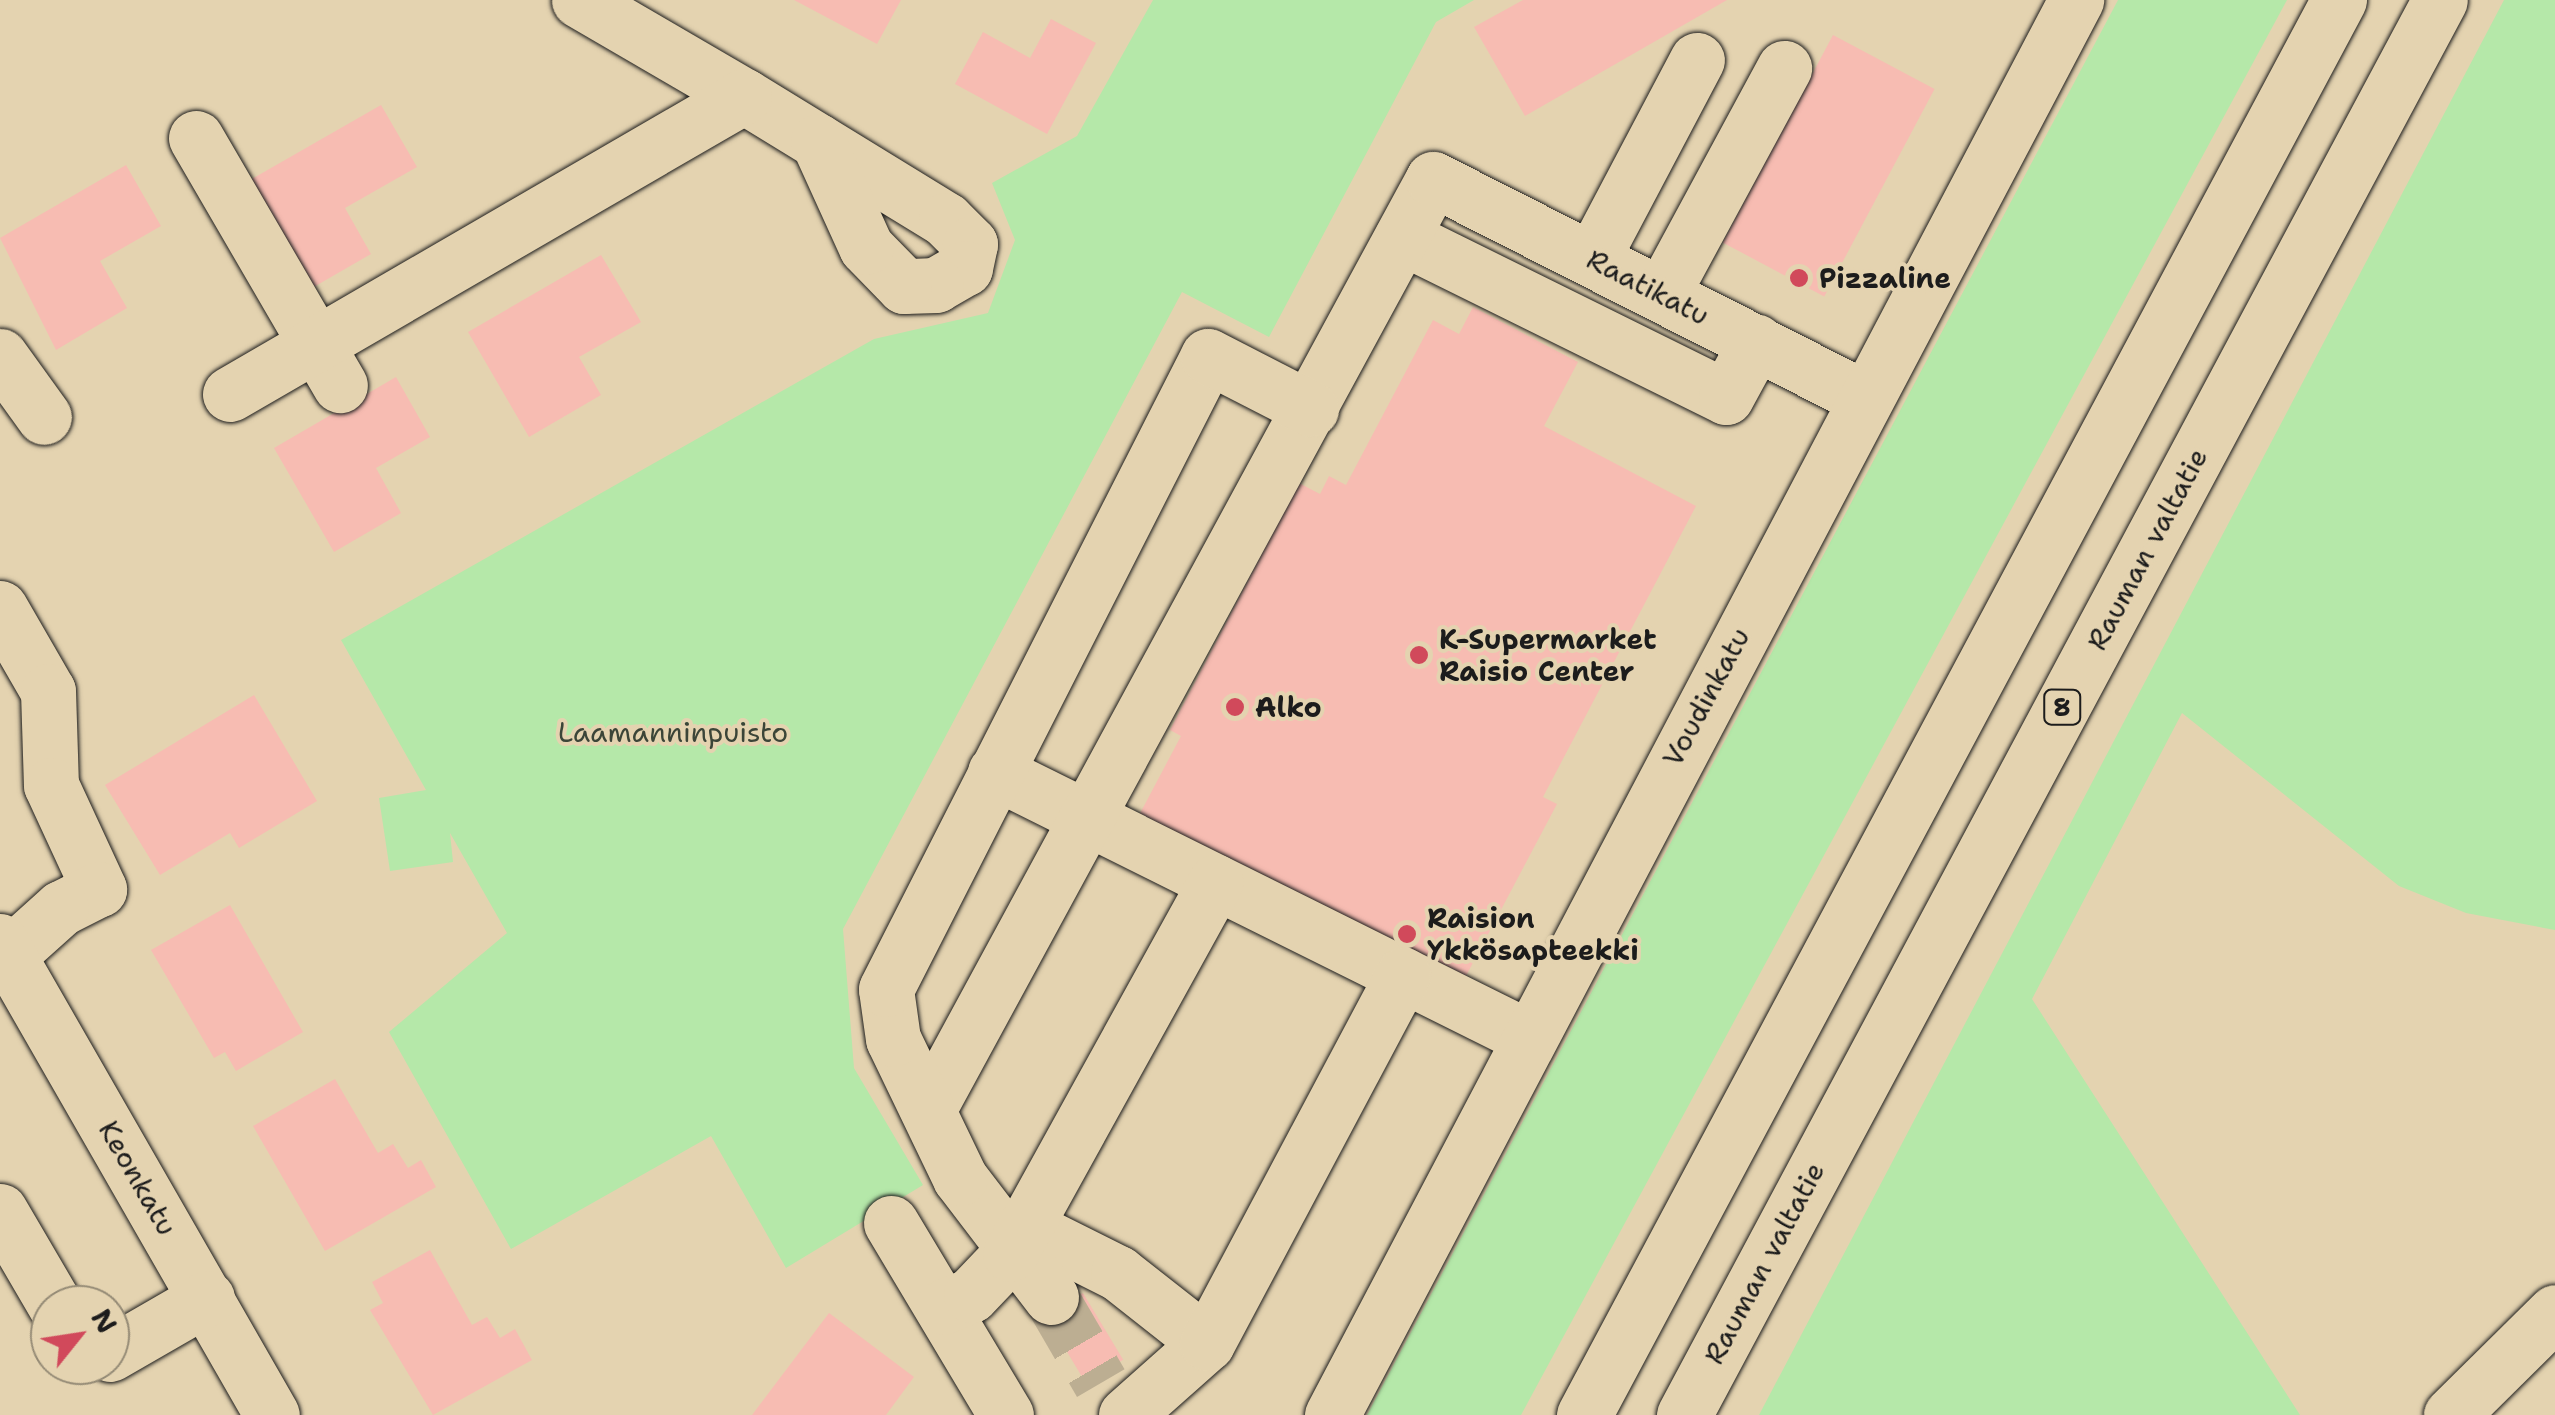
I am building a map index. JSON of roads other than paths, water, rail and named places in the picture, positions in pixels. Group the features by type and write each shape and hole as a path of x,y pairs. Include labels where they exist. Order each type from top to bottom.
{"main road":[{"path":"579,0 818,142"},
{"name":"Voudinkatu","path":"1332,1409 1862,397 2076,0"},
{"path":"1584,1415 2339,0"},
{"name":"Rauman valtatie","path":"1684,1415 2440,0"},
{"path":"1592,259 1698,60"},
{"path":"1662,294 1784,68"},
{"path":"230,394 328,364 744,96"},
{"path":"196,138 328,364"},
{"name":"Raatikatu","path":"1402,237 1433,179 1862,397"},
{"path":"928,1110 1093,821 1402,237 1726,397 1756,342"},
{"path":"0,356 44,418"},
{"path":"1050,1296 1018,1240 960,1178 893,1040 886,990 1208,356 1310,409"},
{"path":"0,608 48,691 50,785 99,890 3,934"},
{"path":"995,772 1528,1037"},
{"path":"944,1307 971,1295 1018,1240 1216,882"},
{"name":"Keonkatu","path":"3,934 272,1415"},
{"path":"1114,1405 1207,1343 1403,975"},
{"path":"944,1307 960,1178"},
{"path":"0,1212 42,1285"},
{"path":"891,1223 1006,1415"},
{"path":"1018,1240 1118,1273 1207,1343"},
{"path":"130,1342 206,1298"},
{"path":"2451,1415 2555,1312"},
{"path":"1703,1415 1726,1335"}],"tunnel":[{"path":"1051,1297 1101,1383"}],"place":[{"name":"Pizzaline","path":"1799,278"},
{"name":"K-Supermarket Raisio Center","path":"1419,655"},
{"name":"Alko","path":"1235,707"},
{"name":"Raision Ykkösapteekki","path":"1407,934"}],"park label":[{"name":"Laamanninpuisto","path":"673,732"}]}
